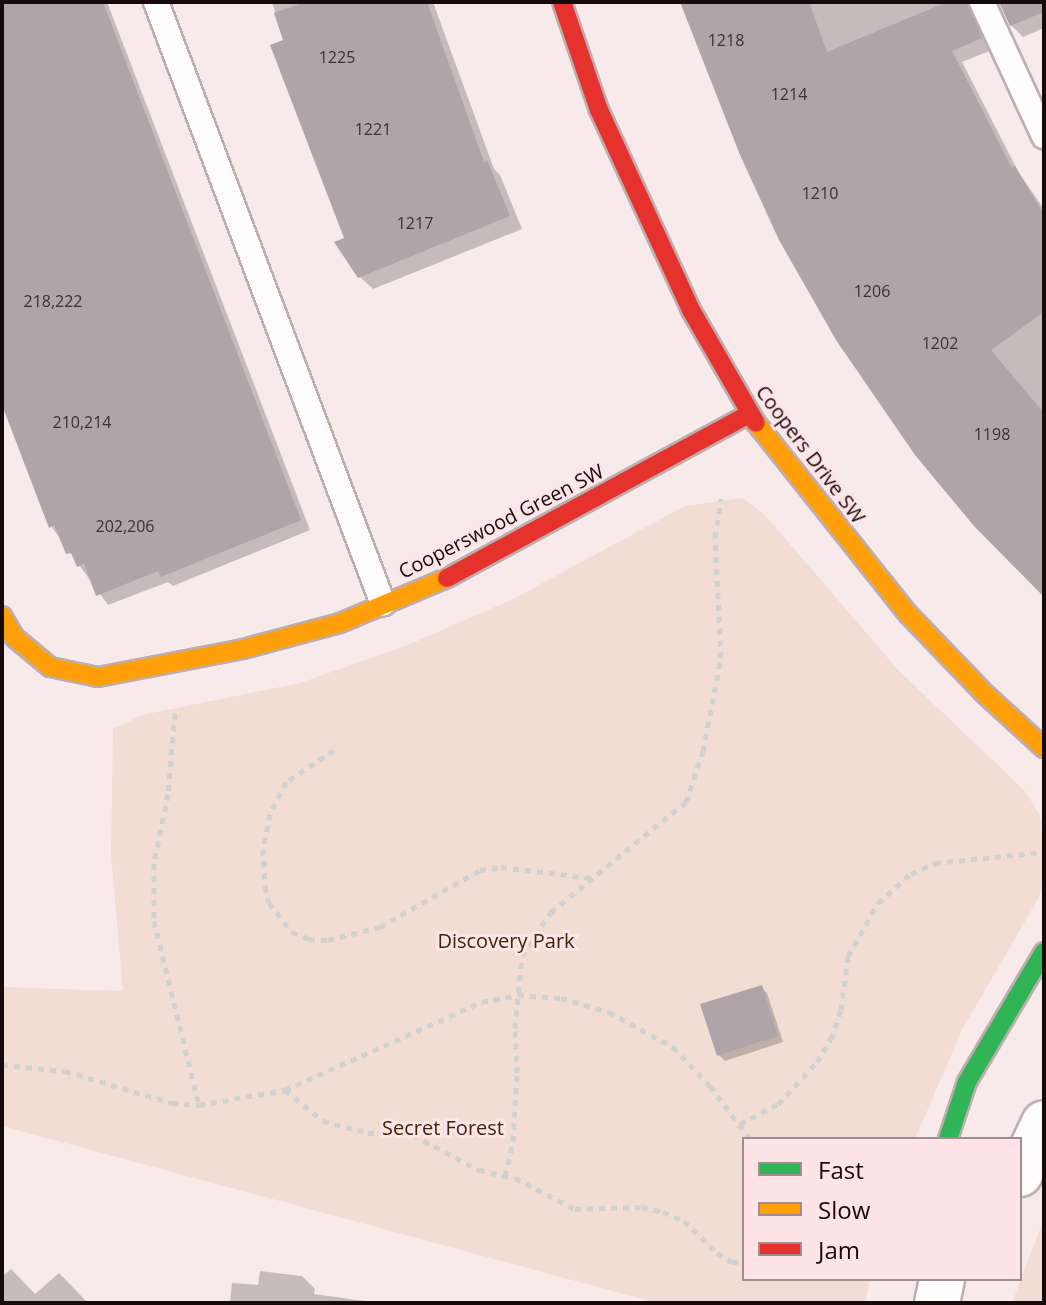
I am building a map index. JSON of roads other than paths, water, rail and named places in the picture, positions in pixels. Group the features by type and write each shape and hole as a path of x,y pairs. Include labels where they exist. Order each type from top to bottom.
{"street":[{"name":"Coopers Drive SW","path":"562,2 599,110 691,310 749,414 908,614 986,695 1044,748"},
{"name":"Cooperswood Green SW","path":"2,616 14,637 50,667 98,677 312,631 449,577 749,414"},
{"path":"949,1137 967,1082 1044,952"},
{"path":"1022,1170 1044,1123"},
{"path":"937,1303 942,1281"}],"lane":[{"path":"156,2 383,604"},
{"path":"982,2 1044,136"}],"park label":[{"name":"Discovery Park","path":"506,940"},
{"name":"Secret Forest","path":"443,1127"}]}
